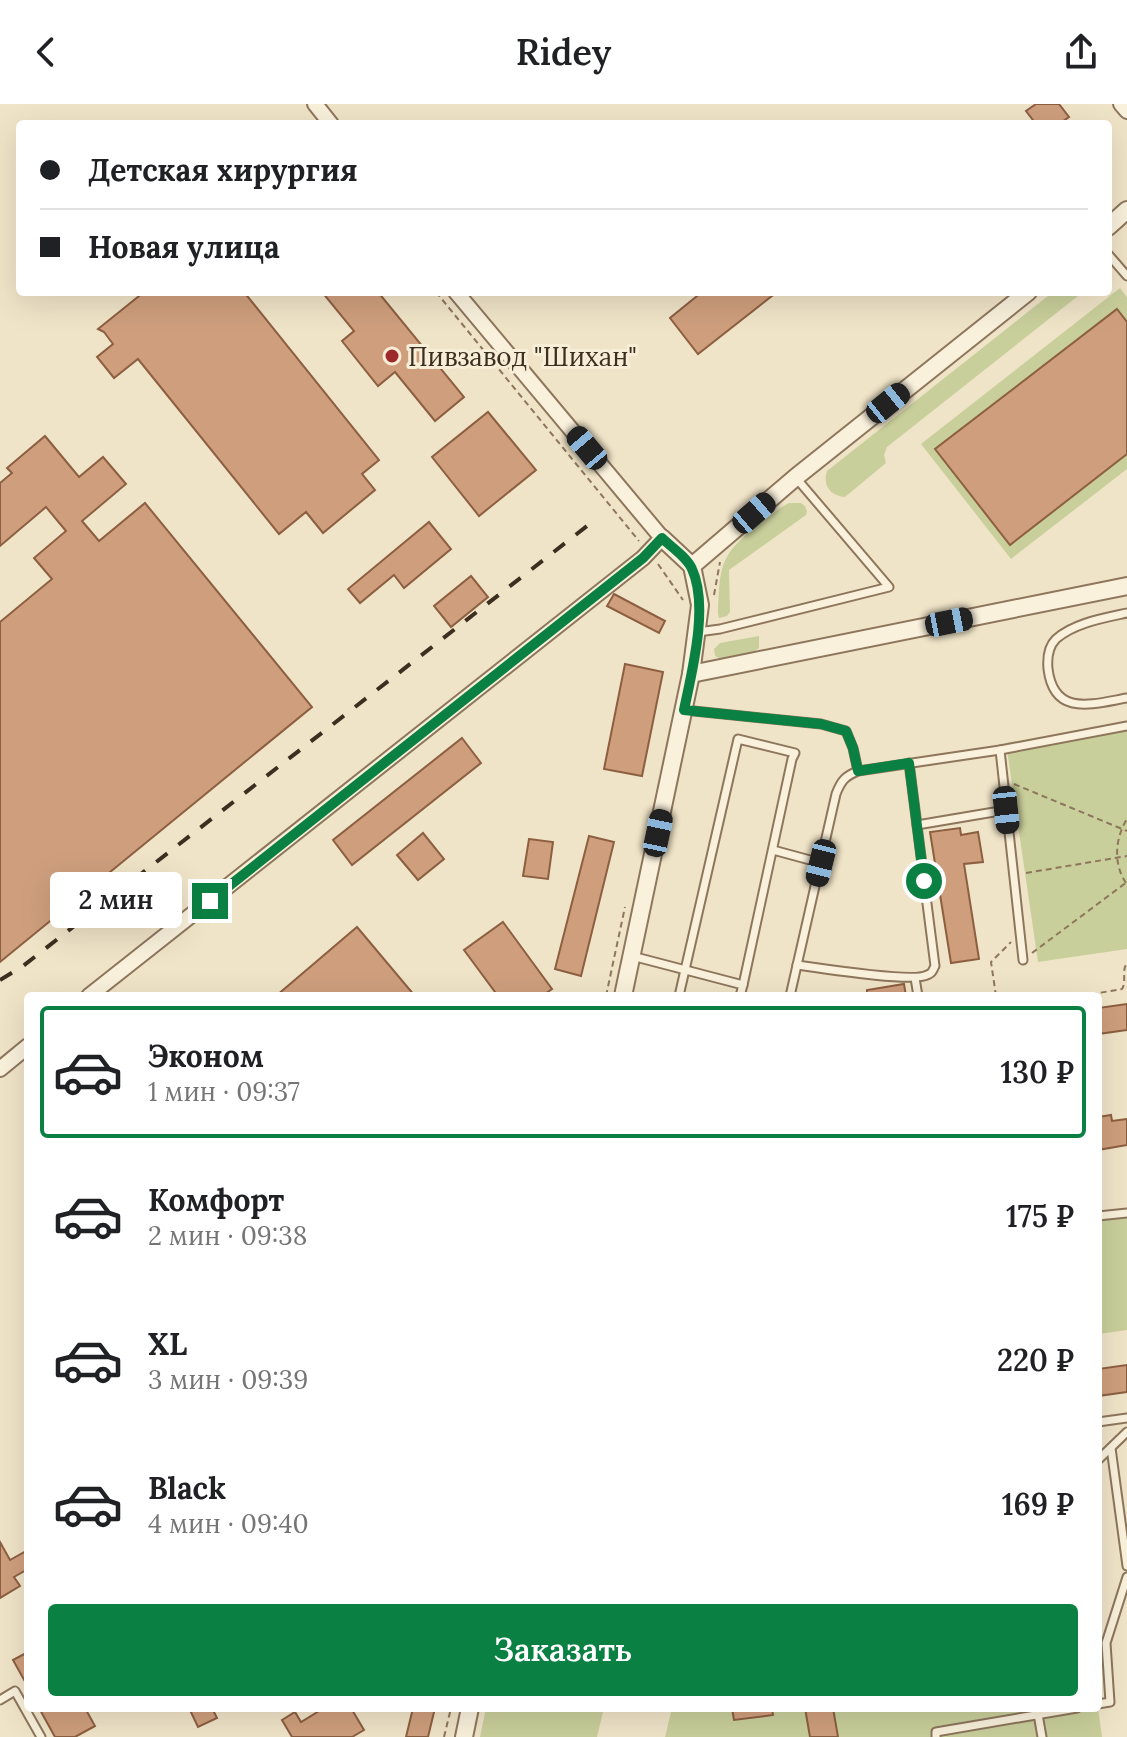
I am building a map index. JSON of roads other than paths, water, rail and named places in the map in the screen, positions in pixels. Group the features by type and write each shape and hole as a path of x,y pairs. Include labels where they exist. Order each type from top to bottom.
{"street":[{"path":"315,104 328,120"},
{"path":"1121,104 1127,111"},
{"path":"1112,223 1127,210"},
{"path":"459,296 662,538 692,566 699,596 698,632 624,992"},
{"path":"692,566 796,477 1023,296"},
{"path":"94,992 631,568 662,538"},
{"path":"691,674 1127,586"},
{"path":"0,1069 24,1049"},
{"path":"464,1737 469,1712"}],"lane":[{"path":"1112,259 1127,276"},
{"path":"698,632 889,587 796,477"},
{"path":"1127,613 1082,625 1062,635 1054,641 1047,661 1052,686 1067,703 1095,704 1127,698"},
{"path":"684,710 821,724 846,731 858,771"},
{"path":"791,992 840,782 847,775 1127,726"},
{"path":"680,992 738,739 795,753 741,992"},
{"path":"1000,750 1023,960"},
{"path":"797,965 915,978 932,973 935,966 909,763"},
{"path":"917,825 1006,810"},
{"path":"773,850 821,863"},
{"path":"632,956 743,985"},
{"path":"915,978 917,992"},
{"path":"1102,1216 1127,1213"},
{"path":"1102,1421 1127,1418"},
{"path":"1102,1456 1127,1432"},
{"path":"1111,1448 1127,1566"},
{"path":"1102,1703 1110,1702 1106,1643 1127,1577"},
{"path":"0,1700 15,1691 24,1707"},
{"path":"27,1712 41,1737"},
{"path":"936,1737 936,1732 1051,1712"},
{"path":"1038,1714 1042,1737"}],"railway":[{"path":"0,980 23,966 596,519"}],"place":[{"name":"Пивзавод \"Шихан\"","path":"392,356"}]}
